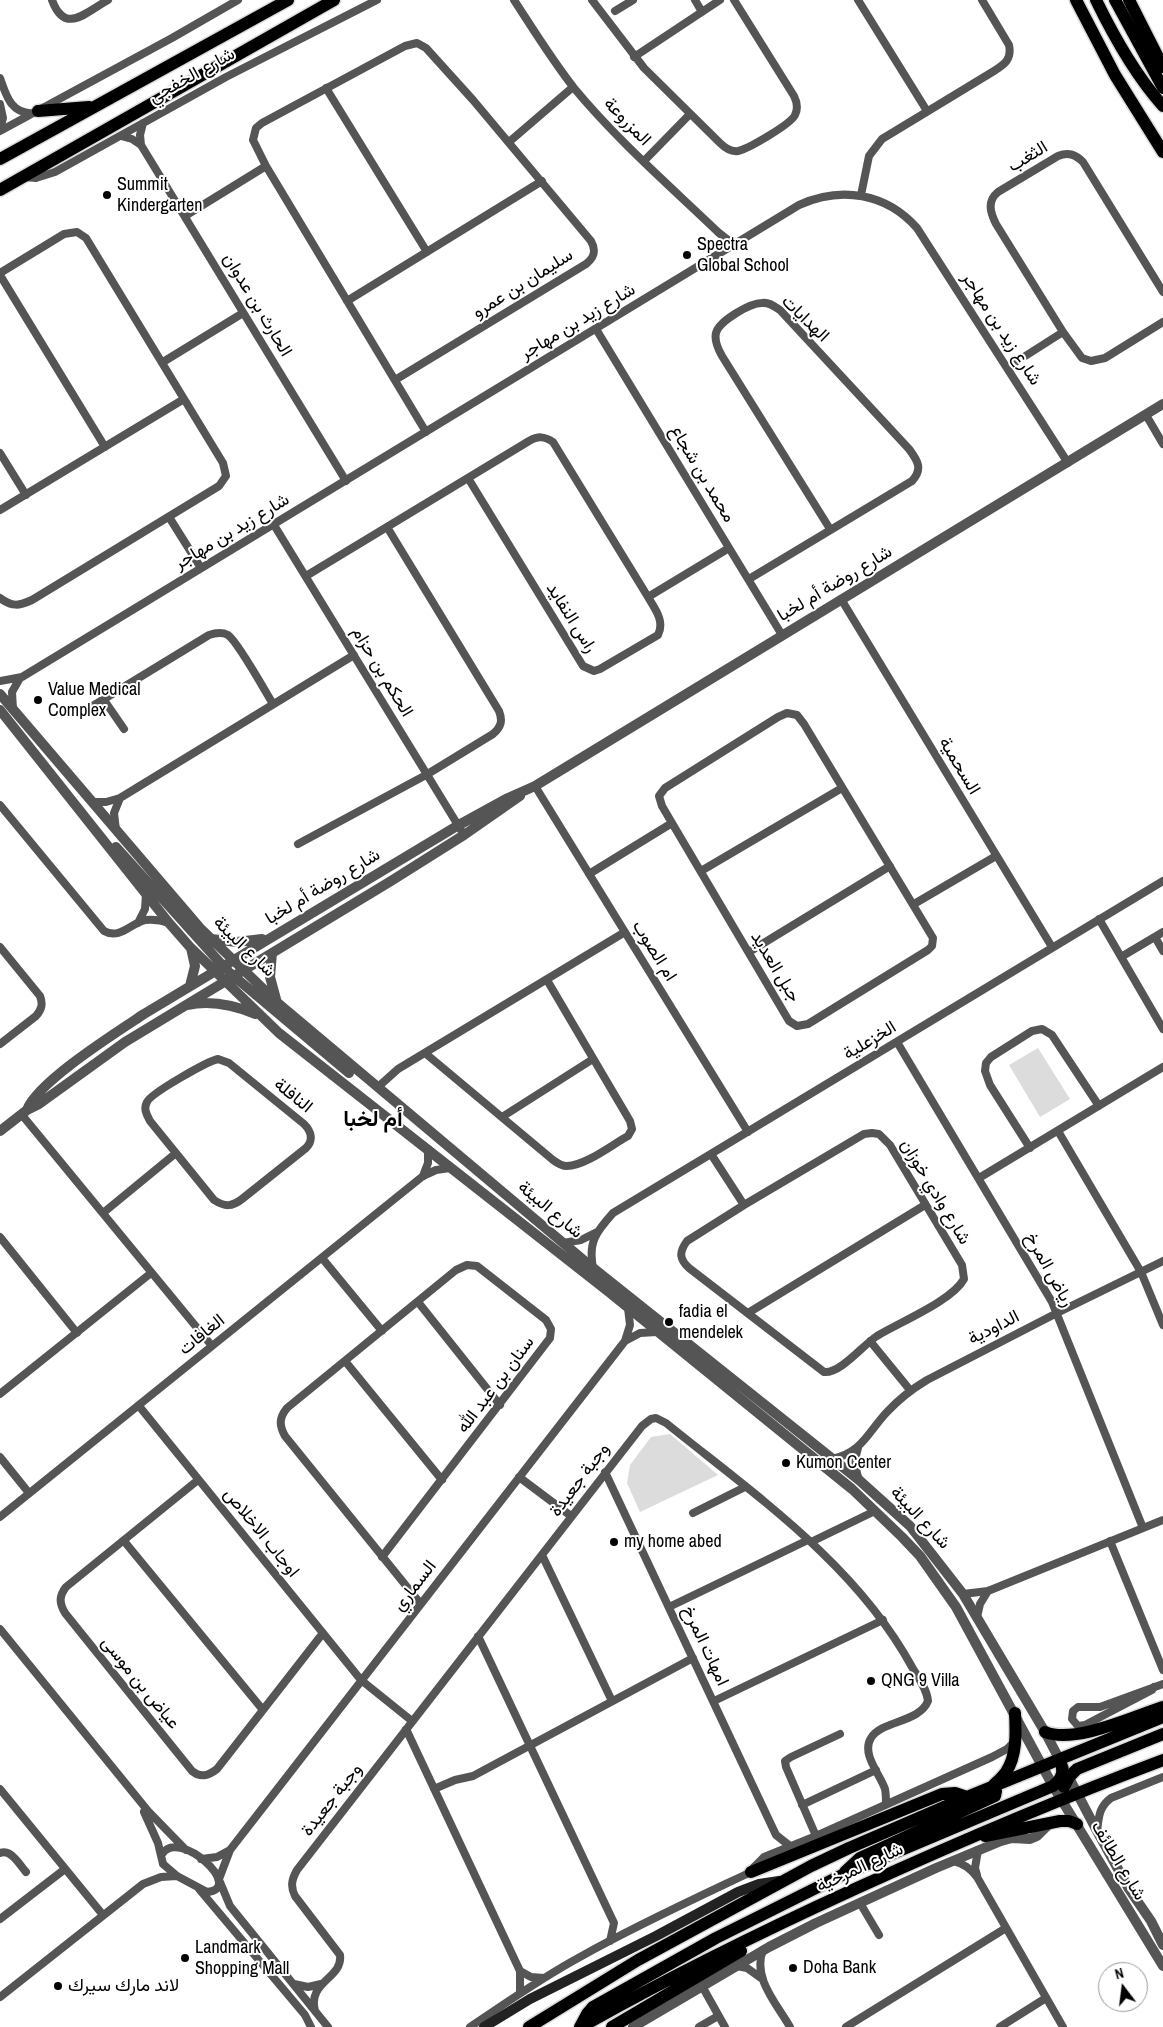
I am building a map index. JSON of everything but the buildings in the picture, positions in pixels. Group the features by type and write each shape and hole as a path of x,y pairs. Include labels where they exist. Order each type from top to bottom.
{"main road":[{"name":"شارع الخفجي","path":"2,158 288,0"},
{"name":"شارع الخفجي","path":"0,190 334,0"},
{"path":"1076,0 1115,75 1163,152"},
{"path":"1096,0 1108,24 1140,76 1163,106"},
{"path":"1115,0 1163,88"},
{"path":"1128,0 1163,67"},
{"path":"38,111 92,107"},
{"path":"1045,1732 1057,1736 1076,1734 1163,1707"},
{"path":"842,1875 860,1858 994,1797 996,1791 990,1789 1008,1769 1015,1741 1015,1713"},
{"name":"شارع المرخية","path":"529,2027 638,1960 785,1880 850,1848 967,1797 1163,1717"},
{"path":"1061,1799 1068,1777 1077,1769 1163,1734"},
{"path":"580,2027 587,2014 604,2000 716,1938 842,1875 1053,1786 1062,1776 1060,1760"},
{"name":"شارع المرخية","path":"580,2027 651,1987 804,1912 968,1838 1061,1799 1163,1760"},
{"path":"752,1872 942,1794 955,1793 967,1797"},
{"path":"968,1838 1064,1821 1077,1824"},
{"name":"شارع المرخية","path":"484,2027 530,1999 656,1936 738,1892 759,1884 785,1880"},
{"path":"612,2027 670,1995 712,1968 791,1925 804,1912"}],"street":[{"path":"52,0 57,13 68,20 108,0"},
{"path":"0,130 38,111 230,2 238,0"},
{"name":"شارع الخفجي","path":"23,177 42,177 121,136 271,53 376,0"},
{"name":"المزروعة","path":"514,0 573,87 644,161 719,233 728,240 740,243"},
{"path":"592,0 634,56 723,146 729,150 736,151 751,146 789,122 795,116 797,104 794,96 734,0"},
{"path":"615,11 634,0"},
{"path":"695,0 702,12"},
{"path":"634,56 720,0"},
{"path":"858,0 927,111"},
{"path":"861,195 869,156 877,144 889,134 994,71 1004,64 1009,57 1010,49 1007,40 982,0"},
{"name":"سليمان بن عمرو","path":"395,380 586,264 594,256 595,251 591,241 509,142 422,44 417,43 405,46 262,123 256,128 252,140 266,166 426,432"},
{"path":"0,78 9,103 13,107 28,113 38,111"},
{"path":"509,142 573,87"},
{"path":"326,88 427,252"},
{"path":"0,104 3,118 0,130"},
{"path":"644,161 690,114"},
{"path":"141,145 140,135 143,123"},
{"path":"121,136 132,139 141,145"},
{"name":"الحارث بن عدوان","path":"141,145 346,481"},
{"name":"الثغب","path":"1163,292 1083,162 1069,153 1058,156 998,192 991,200 990,212 996,224 1063,332 1082,358 1096,361 1104,358 1163,322"},
{"path":"185,216 266,166"},
{"path":"347,301 542,181"},
{"name":"شارع زيد بن مهاجر","path":"0,681 22,677 740,243 799,205 832,195 861,195 888,204 904,214 918,228 1068,463"},
{"path":"0,598 14,605 22,605 32,600 219,486 226,476 223,463 86,238 82,234 71,232 64,234 0,274 105,447"},
{"name":"الهدايات","path":"749,580 830,529 912,481 919,471 918,461 780,310 769,303 759,303 748,307 722,324 716,334 716,343 722,356 830,529"},
{"path":"163,362 244,313"},
{"name":"محمد بن شجاع","path":"596,329 782,635"},
{"path":"1008,367 1063,332"},
{"path":"0,510 184,398"},
{"name":"شارع روضة أم لخبا","path":"24,1112 37,1094 115,1032 457,826 534,786 1163,404"},
{"path":"1146,415 1163,444"},
{"name":"راس النفايد","path":"306,576 528,440 540,437 547,438 557,449 648,597 660,620 661,626 658,634 600,669 594,671 583,666 468,478"},
{"path":"0,453 26,495"},
{"path":"169,517 201,568"},
{"name":"الحكم بن حزام","path":"274,525 464,835"},
{"path":"298,844 426,775 493,734 501,725 501,716 387,527"},
{"path":"648,597 729,548"},
{"name":"السحمية","path":"841,599 1052,947"},
{"path":"91,707 209,635 216,633 223,633 233,640 273,704"},
{"path":"93,802 106,802 120,798 354,656"},
{"path":"14,710 12,692 22,677"},
{"name":"شارع البيئة","path":"0,694 116,830 211,938 233,960 239,973 279,1004 593,1268 859,1480 910,1526 963,1594 1045,1732 1068,1777"},
{"path":"104,700 124,728"},
{"name":"شارع البيئة","path":"0,710 169,923 190,947 219,969 225,981 265,1020 628,1308 852,1489 920,1556 956,1607 1053,1786"},
{"name":"جبل العديد","path":"787,713 797,715 914,904 933,938 932,946 802,1026 797,1026 789,1020 672,823 659,801 660,792 778,717 787,713"},
{"name":"ام الصوب","path":"534,786 748,1132"},
{"path":"701,871 842,788"},
{"name":"شارع روضة أم لخبا","path":"0,1131 96,1062 180,1007 272,954 464,835 516,801 523,792"},
{"path":"116,830 114,813 120,798"},
{"path":"0,805 104,931 112,934 118,933 138,923 154,920 169,923"},
{"path":"589,874 672,823"},
{"path":"95,829 110,839 219,969 239,973 320,1050 362,1083 378,1087 398,1069 625,932"},
{"path":"914,904 996,856"},
{"path":"749,952 890,866"},
{"name":"الخزعلية","path":"593,1268 591,1250 597,1232 613,1213 1163,881"},
{"path":"138,923 145,909 146,894"},
{"path":"1099,919 1163,1029"},
{"path":"1121,957 1163,932"},
{"path":"211,938 237,942 271,937"},
{"path":"1155,937 1163,951"},
{"path":"0,947 40,996 42,1004 40,1012 36,1016 0,1044"},
{"path":"190,947 195,966 190,986"},
{"path":"272,954 271,986 279,1004"},
{"path":"425,1053 553,1160 566,1166 584,1161 628,1136 632,1129 632,1124 547,980"},
{"path":"180,1007 202,1003 225,1004 246,1010 265,1020"},
{"path":"1030,1148 990,1085 985,1071 986,1063 991,1056 1032,1031 1042,1029 1052,1035 1099,1106"},
{"name":"رياض المرخ","path":"897,1042 1044,1288 1057,1313 1143,1528"},
{"name":"النافلة","path":"218,1059 229,1063 304,1124 311,1136 311,1141 306,1148 242,1199 230,1206 224,1206 214,1200 176,1153 147,1116 145,1104 153,1095 207,1063 218,1059"},
{"path":"502,1117 593,1059"},
{"path":"979,1178 1163,1067"},
{"path":"24,1112 151,1273 212,1346"},
{"path":"1058,1131 1141,1272 1163,1325"},
{"name":"شارع وادي خوزان","path":"864,1134 879,1134 885,1138 962,1265 964,1280 952,1294 870,1341 834,1371 824,1372 689,1268 680,1256 682,1248 687,1241 744,1205 864,1134"},
{"path":"423,1176 428,1163 428,1149"},
{"path":"103,1213 176,1153"},
{"path":"711,1154 744,1205"},
{"name":"الغافات","path":"0,1517 423,1176 436,1170 450,1168"},
{"path":"748,1313 925,1205"},
{"name":"الخزعلية","path":"563,1243 581,1240 597,1232"},
{"path":"0,1237 77,1333"},
{"path":"322,1258 382,1331"},
{"name":"الداودية","path":"832,1459 842,1457 858,1448 886,1413 910,1390 1057,1313 1163,1261"},
{"name":"سنان بن عبد الله","path":"382,1556 550,1338 551,1329 546,1320 482,1268 471,1264 456,1270 345,1361 288,1408 280,1421 281,1429 382,1556 420,1603"},
{"path":"1,1390 77,1333 151,1273"},
{"path":"418,1302 500,1405"},
{"name":"السماري","path":"220,1880 230,1850 625,1341 630,1325 628,1308"},
{"path":"625,1341 640,1333 657,1332"},
{"path":"870,1341 910,1390"},
{"path":"345,1361 442,1480"},
{"name":"اوجاب الاخلاص","path":"138,1406 361,1680 412,1721"},
{"name":"وجبة جعيدة","path":"315,2011 315,1994 338,1968 340,1955 295,1896 292,1880 297,1870 605,1472 642,1426 651,1419 656,1418 666,1423 810,1541 846,1576 883,1620 901,1646 925,1690 928,1701 922,1710 881,1730 869,1740 868,1750 884,1788 886,1804"},
{"path":"858,1448 855,1468 859,1480"},
{"path":"0,1457 29,1493"},
{"name":"امهات المرخ","path":"605,1472 776,1835 790,1846"},
{"path":"519,1477 571,1516"},
{"name":"عياض بن موسى","path":"198,1480 66,1587 61,1593 60,1599 61,1608 197,1775 210,1775 217,1769 323,1633"},
{"path":"693,1513 745,1487"},
{"path":"669,1607 875,1511"},
{"path":"963,1594 988,1592 1163,1520"},
{"path":"124,1541 263,1710"},
{"path":"1110,1541 1163,1670"},
{"path":"542,1555 612,1701"},
{"path":"977,1617 980,1604 988,1592"},
{"path":"714,1702 883,1620"},
{"path":"0,1630 160,1825 186,1850 213,1868 230,1906 328,2027"},
{"path":"478,1636 614,1922 610,1941"},
{"path":"434,1789 455,1780 469,1778 694,1658"},
{"path":"1154,1687 1152,1690 1090,1723 1078,1726 1072,1719 1072,1713 1075,1708 1100,1707 1154,1687 1163,1684"},
{"path":"406,1729 520,1971 520,1992"},
{"path":"816,1836 785,1762 791,1756 840,1734"},
{"path":"470,2027 520,1992 610,1941 752,1872 759,1861 773,1853 816,1836 1000,1753 1015,1741"},
{"path":"802,1805 876,1770"},
{"name":"شارع الطائف","path":"1068,1777 1163,1945"},
{"path":"1097,1831 1099,1814 1104,1803 1111,1798 1163,1777"},
{"name":"شارع الطائف","path":"1053,1786 1163,1966"},
{"path":"884,1788 899,1798"},
{"path":"0,1789 64,1869 104,1915"},
{"path":"137,1797 162,1854 163,1864 177,1876 198,1888 211,1892 215,1890 220,1880"},
{"name":"شارع المرخية","path":"633,2027 763,1950 816,1923 978,1850 1007,1839 1030,1839 1037,1836 1050,1824"},
{"path":"773,1853 776,1835"},
{"path":"162,1854 164,1850 172,1847 186,1850"},
{"name":"السماري","path":"199,1858 206,1860 230,1850"},
{"path":"977,1877 975,1868 978,1850"},
{"path":"0,1853 4,1851 10,1853 26,1872"},
{"path":"952,1861 971,1869 977,1877 1063,2027"},
{"path":"0,1919 64,1869"},
{"path":"0,1997 143,1884 161,1877 177,1876"},
{"path":"198,1888 315,2027"},
{"path":"860,1903 879,1935"},
{"path":"614,1922 632,1929"},
{"path":"846,2027 860,2023 1006,1928"},
{"path":"762,1980 759,1963 763,1950"},
{"path":"737,1966 747,1968 762,1980 790,2027"},
{"path":"520,1971 531,1977 544,1978"},
{"path":"294,1984 308,1987 323,1983"},
{"path":"702,1986 725,2027"},
{"path":"1000,2027 1046,1998"},
{"path":"305,2015 311,2027"},
{"path":"700,2027 718,2016"}],"shaded area":[{"path":"1038,1048 1070,1099 1040,1117 1009,1065"},
{"path":"670,1434 718,1475 640,1512 627,1483 630,1465 651,1437"}],"place":[{"name":"Summit Kindergarten","path":"107,195"},
{"name":"Spectra Global School","path":"687,255"},
{"name":"Value Medical Complex","path":"38,700"},
{"name":"fadia el mendelek","path":"669,1322"},
{"name":"Kumon Center","path":"786,1463"},
{"name":"my home abed","path":"614,1542"},
{"name":"QNG 9 Villa","path":"871,1681"},
{"name":"Landmark Shopping Mall","path":"185,1958"},
{"name":"Doha Bank","path":"793,1968"},
{"name":"لاند مارك سيرك","path":"58,1986"}],"district":[{"name":"أم لخبا","path":"373,1120"}]}
